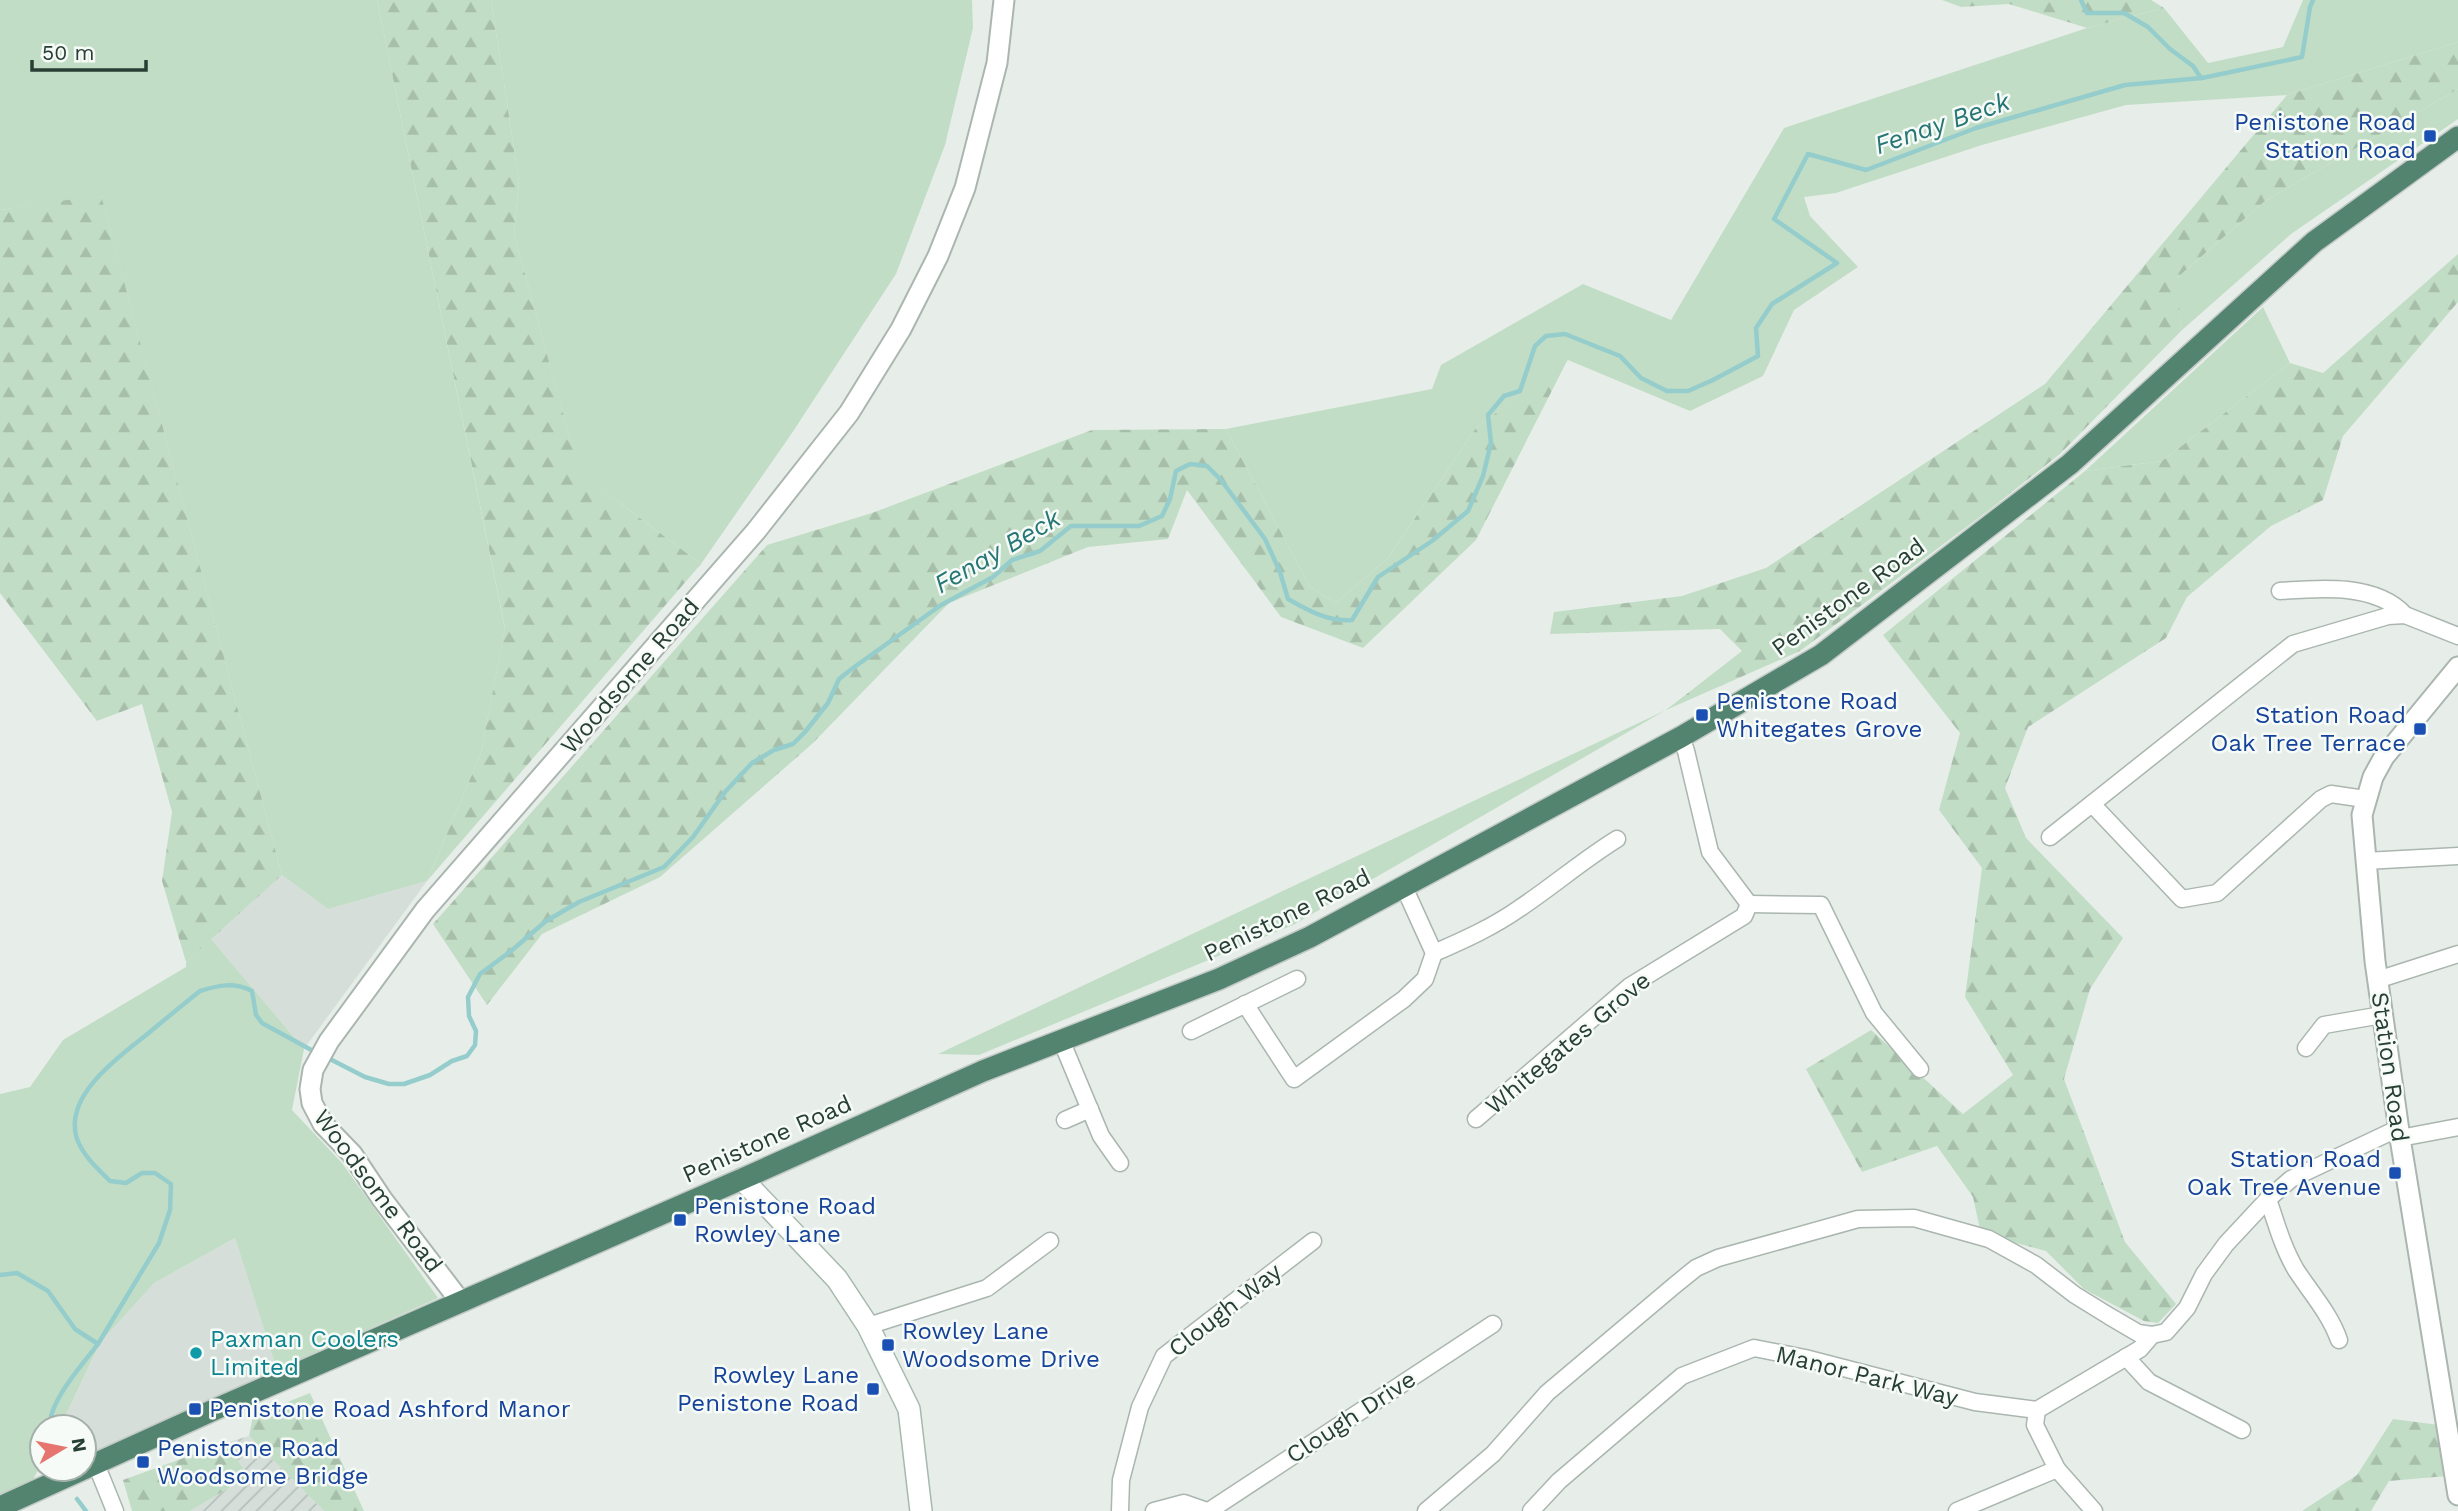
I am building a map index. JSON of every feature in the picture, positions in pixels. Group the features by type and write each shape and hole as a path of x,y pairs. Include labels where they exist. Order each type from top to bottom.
{"highway":[{"name":"Penistone Road","path":"98,1463 983,1071 1219,979 1310,937 1681,737 1821,655 2059,472 2314,243 2458,137"},
{"name":"Penistone Road","path":"0,1507 54,1483"}],"main road":[{"path":"742,1180 837,1279 868,1326 909,1409 921,1511"}],"street":[{"name":"Woodsome Road","path":"460,1301 382,1199 352,1154 323,1124 312,1103 310,1089 313,1070 329,1041 425,909 756,531 849,413 901,329 938,256 965,188 997,63 1004,0"},
{"path":"2280,591 2312,588 2376,596 2405,615 2458,636"},
{"path":"2050,837 2293,644 2371,620 2405,615"},
{"name":"Station Road","path":"2458,667 2385,757 2373,777 2362,815 2377,980 2458,1495"},
{"path":"1681,737 1710,852 1749,904 1821,905 1874,1013 1920,1069"},
{"path":"2092,804 2182,899 2217,893 2321,799 2332,794 2365,799"},
{"path":"1245,1004 1294,1079 1404,999 1424,979 1434,953 1479,933 1521,908 1616,839"},
{"path":"2365,861 2458,856"},
{"path":"1404,887 1434,953"},
{"name":"Whitegates Grove","path":"1476,1119 1630,986 1744,916 1749,904"},
{"path":"2377,980 2458,954"},
{"path":"1191,1031 1297,979"},
{"path":"2306,1048 2324,1025 2382,1015"},
{"path":"1061,1040 1101,1136 1120,1163"},
{"path":"1065,1120 1090,1110"},
{"path":"1426,1511 1493,1454 1547,1393 1696,1268 1718,1258 1857,1219 1914,1218 1989,1239 2036,1265 2075,1295 2109,1316 2138,1333 2152,1335 2166,1332 2187,1308 2204,1274 2226,1244 2268,1199 2291,1179 2399,1133 2458,1128"},
{"path":"2268,1199 2281,1240 2295,1268 2333,1324 2339,1340"},
{"path":"868,1326 987,1288 1050,1241"},
{"name":"Clough Way","path":"1121,1511 1121,1480 1140,1407 1164,1356 1313,1241"},
{"name":"Clough Drive","path":"1208,1511 1493,1324"},
{"path":"2094,1511 2057,1469 2035,1425 2037,1410 2140,1349 2152,1335"},
{"name":"Manor Park Way","path":"1531,1511 1559,1481 1682,1376 1754,1349 1805,1357 1975,1402 2037,1410"},
{"path":"2126,1357 2150,1382 2242,1430"},
{"path":"98,1469 115,1511"},
{"path":"1957,1511 2057,1469"},
{"path":"1154,1511 1184,1503 1208,1511"}],"shaded area":[{"path":"282,875 328,909 427,881 304,1049 211,939"},
{"path":"235,1238 277,1370 98,1451 98,1413 67,1413 105,1333 154,1283"},
{"path":"249,1436 324,1511 190,1511 249,1476 225,1443"}],"green space":[{"path":"0,0 377,0 505,629 481,753 427,881 328,909 282,875 101,196 0,210"},
{"path":"377,0 491,0 519,181 514,234 578,468 701,564 427,881 481,753 505,628"},
{"path":"491,0 972,0 973,28 945,145 896,274 792,433 701,564 578,469 514,234 519,181"},
{"path":"1942,0 2151,0 2164,8 2087,28 2009,4 1961,7"},
{"path":"2303,0 2458,0 2458,42 2287,95 2126,105 1982,145 1836,193 1804,197 1810,216 1858,267 1794,310 1763,376 1690,411 1568,360 1476,428 1388,558 1336,603 1310,587 1226,429 1432,389 1441,365 1583,284 1671,320 1784,128 2087,28 2164,8 2208,63 2283,47"},
{"path":"2458,42 2458,89 2265,201 2177,278 2181,331 2060,454 1800,651 1666,710 1742,651 1720,629 1550,634 1554,612 1682,596 1766,568 2045,384 2287,95"},
{"path":"2458,89 2458,119 2291,234 2181,331 2176,279 2265,201"},
{"path":"101,195 282,875 186,962 162,881 172,812 142,704 97,721 0,593 0,210"},
{"path":"2458,254 2458,302 2343,436 2323,500 2271,526 2187,597 2166,638 2028,727 2005,788 2026,838 2123,938 2090,989 2064,1079 2125,1242 2176,1304 2158,1323 2144,1321 2084,1289 2046,1251 1981,1234 1973,1197 1937,1146 1862,1172 1806,1069 1871,1030 1963,1114 2013,1075 1965,997 1982,868 1939,810 1960,733 1883,635 2085,471 2162,461 2290,363 2323,373"},
{"path":"2263,307 2290,363 2162,461 2085,471"},
{"path":"1568,359 1476,540 1363,648 1281,617 1187,490 1168,539 1088,547 949,603 812,744 660,877 542,934 487,1005 433,924 767,545 872,513 1092,430 1226,429 1310,587 1336,603 1388,558 1476,428"},
{"path":"1666,710 1293,925 979,1055 938,1054"},
{"path":"211,939 304,1049 292,1110 342,1163 438,1298 277,1370 235,1238 154,1283 101,1341 67,1413 28,1413 28,1482 0,1494 0,1094 30,1087 63,1040 186,967 186,962"},
{"path":"310,1393 364,1511 324,1511 249,1436 253,1416"},
{"path":"2393,1419 2439,1425 2447,1476 2389,1481 2371,1511 2302,1511 2357,1475"},
{"path":"225,1443 249,1476 190,1511 132,1511 123,1480"}],"waterway":[{"path":"2081,0 2087,13 2124,13 2148,27 2170,49 2193,66 2201,78"},
{"name":"Fenay Beck","path":"326,1057 365,1077 389,1084 404,1084 430,1075 452,1061 467,1056 475,1045 476,1031 469,1016 468,997 480,974 546,921 579,902 664,867 693,837 725,792 752,763 774,750 793,744 805,732 828,703 839,679 941,605 993,577 1012,560 1040,551 1071,526 1139,526 1162,516 1170,499 1176,471 1190,464 1207,466 1221,480 1265,539 1280,572 1288,599 1326,617 1352,620 1378,577 1432,541 1468,511 1483,476 1491,443 1488,415 1504,396 1520,391 1535,346 1546,336 1565,334 1620,356 1641,378 1667,391 1688,391 1758,356 1756,328 1772,304 1837,263 1774,219 1808,154 1866,170 1976,128 2125,85 2202,78 2302,57 2313,0"},
{"path":"0,1275 17,1273 48,1291 75,1329 98,1344 159,1243 170,1210 171,1184 155,1173 142,1173 126,1183 110,1181 87,1157 77,1139 75,1123 78,1108 85,1094 107,1067 200,991 226,985 252,991 256,1015 262,1023 315,1052"},
{"path":"52,1413 60,1395 98,1344"},
{"path":"77,1499 86,1511"}],"place":[{"name":"Penistone Road Station Road","path":"2430,136"},
{"name":"Penistone Road Whitegates Grove","path":"1702,715"},
{"name":"Station Road Oak Tree Terrace","path":"2420,729"},
{"name":"Station Road Oak Tree Avenue","path":"2395,1173"},
{"name":"Penistone Road Rowley Lane","path":"680,1220"},
{"name":"Rowley Lane Woodsome Drive","path":"888,1345"},
{"name":"Paxman Coolers Limited","path":"196,1353"},
{"name":"Rowley Lane Penistone Road","path":"873,1389"},
{"name":"Penistone Road Ashford Manor","path":"195,1409"},
{"name":"Penistone Road Woodsome Bridge","path":"143,1462"}]}
